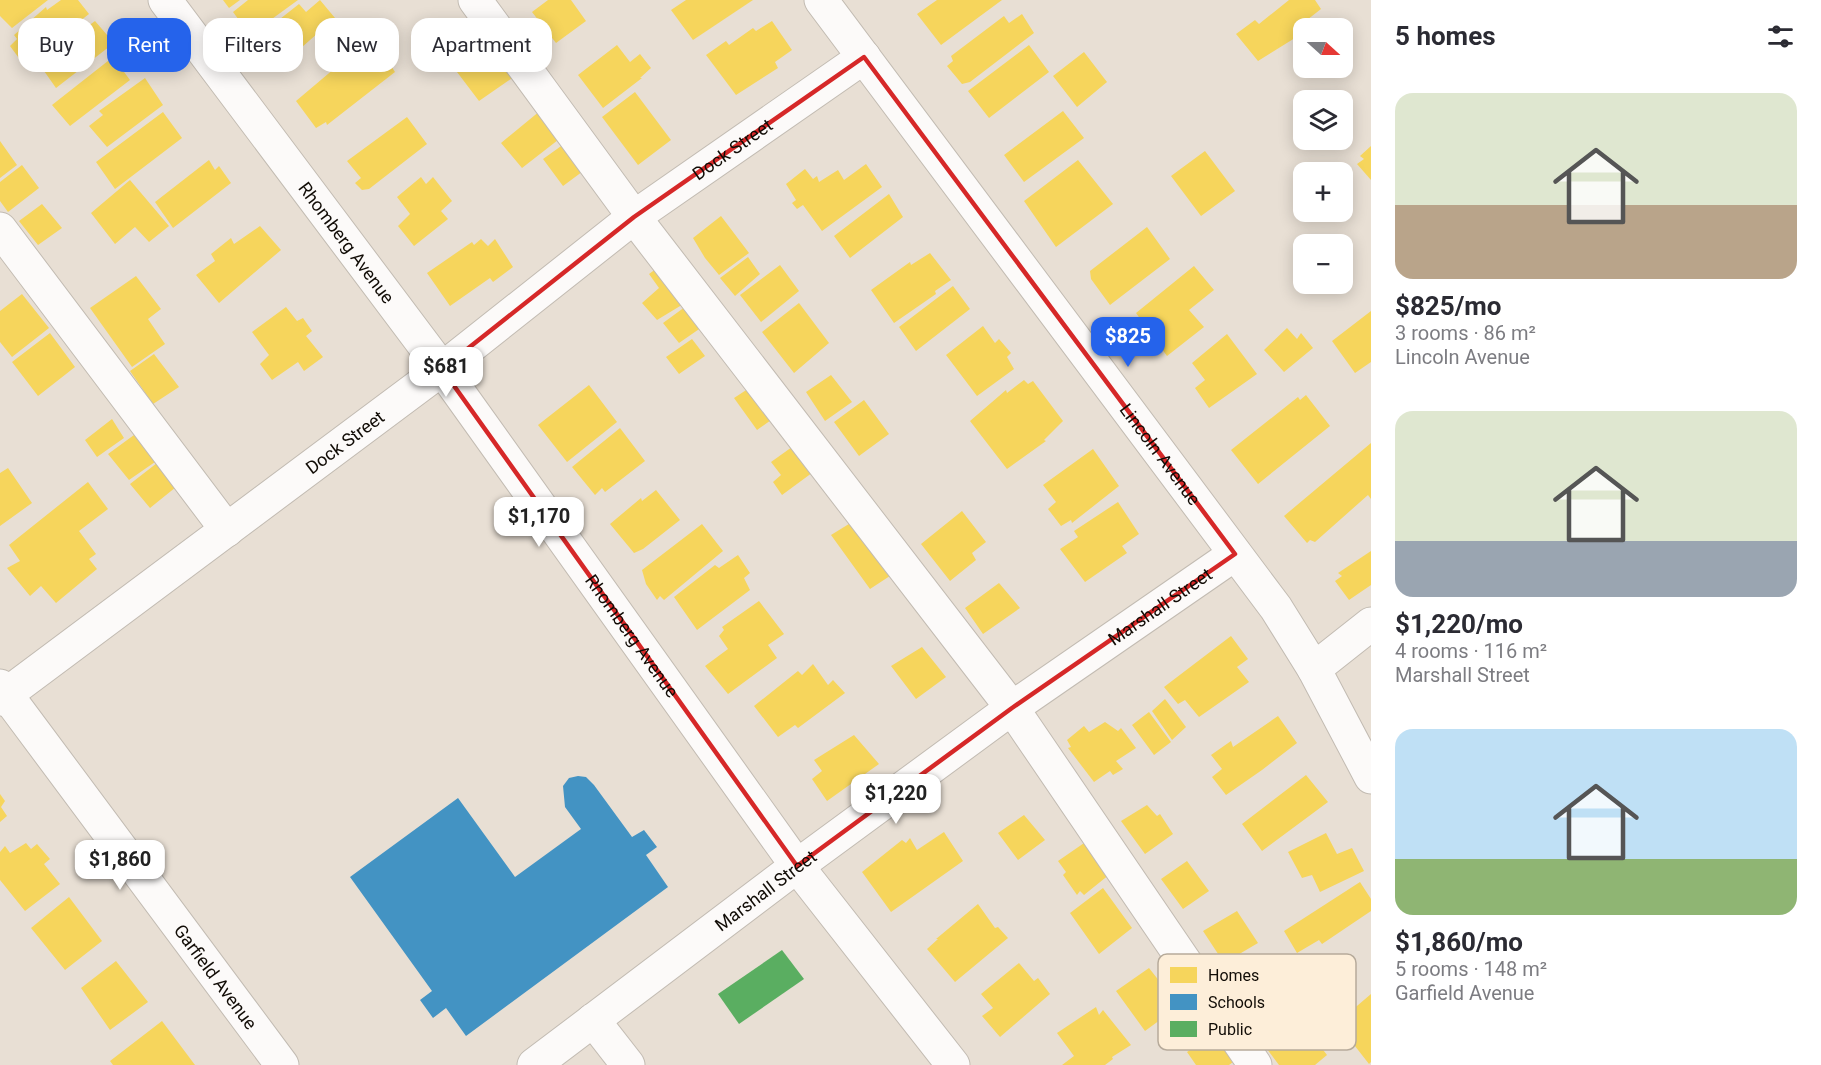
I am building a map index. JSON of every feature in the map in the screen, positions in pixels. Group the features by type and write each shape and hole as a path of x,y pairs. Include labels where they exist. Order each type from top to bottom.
{"street":[{"name":"Rhomberg Avenue","path":"165,0 442,369 797,866 953,1065"},
{"path":"475,0 634,217 1012,708 1179,954"},
{"name":"Lincoln Avenue","path":"821,0 1276,608 1314,669 1371,777"},
{"name":"Dock Street","path":"2,693 442,369 634,217 864,57"},
{"path":"0,229 226,530"},
{"name":"Marshall Street","path":"534,1065 797,866 1012,708 1235,554"},
{"path":"1314,669 1371,624"},
{"name":"Garfield Avenue","path":"2,693 282,1065"},
{"path":"593,1020 628,1065"},
{"path":"1245,1050 1255,1065"}],"highlighted area":[{"path":"864,57 1235,554 1012,708 797,866 442,369 634,217"}],"building: Homes":[{"path":"0,0 48,0 25,18 18,18 18,23 12,28 0,16"},
{"path":"61,0 78,0 89,14 84,18 33,18 46,7 47,10"},
{"path":"223,0 240,0 229,8"},
{"path":"248,0 298,0 273,18 237,18 233,12"},
{"path":"320,0 335,18 315,18 315,36 303,46 303,18 281,18 299,4 306,12"},
{"path":"548,0 571,0 586,21 556,43 552,38 552,18 537,18 532,12"},
{"path":"686,0 753,0 693,40 671,10"},
{"path":"937,0 1002,0 941,45 917,14"},
{"path":"1289,0 1315,0 1321,9 1310,18 1293,18 1293,39 1258,61 1236,34 1255,20 1259,24"},
{"path":"1022,14 1034,33 970,82 962,84 947,66 953,61 951,56 1004,16 1009,23"},
{"path":"95,21 107,35 107,48 95,58"},
{"path":"772,21 792,50 775,62 778,68 736,95 706,55 726,41 729,45 753,28 756,31"},
{"path":"18,32 18,57 10,46 17,39 14,35"},
{"path":"617,45 630,62 640,54 651,68 640,78 642,78 603,108 578,75"},
{"path":"1029,45 1049,72 989,118 968,91"},
{"path":"1084,52 1107,82 1077,107 1053,76"},
{"path":"107,62 107,72 124,72 130,80 70,126 52,105"},
{"path":"45,72 77,72 56,88"},
{"path":"330,72 395,72 327,125 326,122 316,128 296,101"},
{"path":"457,72 516,72 518,74 479,101"},
{"path":"145,78 163,105 107,147 89,126 103,115 99,111"},
{"path":"635,92 671,140 638,165 602,117"},
{"path":"546,106 567,133 522,168 501,143"},
{"path":"1063,111 1084,138 1024,182 1004,155"},
{"path":"163,112 182,138 115,189 96,162"},
{"path":"407,117 427,144 369,189 362,190 355,183 361,178 347,161"},
{"path":"571,139 590,166 563,186 543,159"},
{"path":"0,141 17,165 0,178"},
{"path":"1371,146 1371,180 1357,164 1364,159 1360,156"},
{"path":"1205,151 1235,191 1201,216 1171,176"},
{"path":"209,160 215,170 219,166 231,183 173,228 155,202"},
{"path":"1078,160 1113,204 1056,247 1024,201"},
{"path":"866,164 882,187 822,231 803,205 797,209 792,203 796,200 786,184 805,169 813,179 817,176 819,182 838,170 844,180"},
{"path":"22,165 39,188 8,212 0,201 0,182"},
{"path":"421,177 426,184 433,177 452,201 441,211 448,219 414,246 398,226 410,214 397,197"},
{"path":"130,180 169,226 149,242 135,227 115,244 91,213"},
{"path":"889,194 903,217 850,258 834,236"},
{"path":"42,204 62,228 38,245 19,221"},
{"path":"721,216 749,253 719,275 693,238"},
{"path":"260,226 281,250 219,303 196,275 215,261 211,254 231,238 234,244"},
{"path":"1147,227 1170,259 1110,305 1091,279 1090,271"},
{"path":"481,239 488,246 495,239 513,267 493,282 490,278 450,306 427,273 472,242 474,245"},
{"path":"930,253 951,280 935,291 936,294 894,323 871,290 910,262 911,265"},
{"path":"748,257 760,274 735,296 720,278"},
{"path":"668,260 695,297 657,320 642,303 659,288 649,274"},
{"path":"780,265 799,291 761,322 740,295"},
{"path":"1194,266 1214,290 1189,310 1204,327 1167,356 1136,313"},
{"path":"136,276 161,309 148,319 165,344 132,367 90,308"},
{"path":"953,286 970,309 916,351 899,327"},
{"path":"22,294 49,328 12,357 0,342 0,311"},
{"path":"799,303 829,343 794,373 762,332"},
{"path":"689,304 705,325 679,343 663,323"},
{"path":"286,307 297,321 303,318 312,331 306,336 323,357 304,371 298,362 272,380 260,364 269,355 252,332"},
{"path":"1371,311 1371,362 1355,373 1332,341"},
{"path":"983,326 995,343 999,339 1011,353 1007,357 1014,369 977,396 946,355"},
{"path":"1287,328 1297,339 1301,333 1313,348 1284,372 1264,350"},
{"path":"50,333 75,367 38,396 12,362"},
{"path":"1227,334 1257,374 1209,408 1195,388 1205,380 1192,363"},
{"path":"692,339 705,356 679,374 666,357"},
{"path":"154,354 179,387 153,404 130,371"},
{"path":"831,375 852,402 825,421 806,392"},
{"path":"1024,380 1028,384 1033,381 1063,421 1044,440 1046,441 1007,469 970,421 1006,390 1007,393"},
{"path":"757,383 781,413 757,430 734,398"},
{"path":"589,385 617,422 567,462 538,425"},
{"path":"1306,395 1330,426 1258,484 1231,450 1298,397 1300,400"},
{"path":"864,400 889,434 859,456 834,422"},
{"path":"112,419 124,438 97,457 85,440"},
{"path":"620,428 645,461 605,492 602,488 595,495 572,467"},
{"path":"134,435 155,462 129,480 108,454"},
{"path":"799,442 820,467 782,495 773,482 781,475 771,462"},
{"path":"1371,443 1371,499 1368,495 1315,542 1310,540 1307,543 1284,516"},
{"path":"1093,449 1119,486 1072,523 1071,520 1061,526 1048,509 1056,502 1043,485"},
{"path":"157,463 176,487 150,508 130,484"},
{"path":"8,468 32,503 0,526 0,473"},
{"path":"88,482 108,509 79,531 96,554 89,559 97,569 56,603 41,586 30,596 7,568 20,561 9,545"},
{"path":"656,490 680,520 643,549 634,553 610,524 641,498 642,501"},
{"path":"1118,502 1139,534 1122,546 1127,553 1085,582 1060,549 1078,537 1074,531"},
{"path":"962,511 986,542 972,553 976,560 950,581 921,544"},
{"path":"857,519 896,572 870,589 831,535"},
{"path":"702,524 723,551 664,600 660,596 657,600 646,584 642,570"},
{"path":"1371,551 1371,585 1349,600 1335,581 1342,576 1338,573"},
{"path":"738,555 750,573 744,578 750,590 697,630 674,597 715,565 719,568"},
{"path":"999,583 1020,608 983,634 965,608"},
{"path":"759,601 784,634 768,645 777,658 728,694 705,666 728,649 719,636 724,630 722,627"},
{"path":"1231,636 1248,659 1237,667 1249,682 1199,717 1185,700 1178,704 1164,687"},
{"path":"922,647 946,677 916,699 891,666"},
{"path":"813,664 828,685 833,680 845,693 798,728 795,725 778,737 754,706 798,671 802,675"},
{"path":"1165,699 1186,727 1172,740 1152,711"},
{"path":"1149,712 1171,742 1154,755 1132,725"},
{"path":"1278,716 1297,743 1226,795 1212,777 1222,769 1211,755 1231,741 1233,747"},
{"path":"1105,722 1118,731 1121,728 1136,748 1116,761 1123,769 1113,775 1110,771 1094,782 1068,748 1071,747 1067,740 1084,726 1089,732"},
{"path":"854,735 879,764 827,801 812,779 822,771 814,760"},
{"path":"1306,775 1328,802 1262,851 1242,824"},
{"path":"0,794 5,801 1,807 7,816 0,822"},
{"path":"1147,805 1157,816 1160,814 1173,834 1145,854 1121,821"},
{"path":"1024,815 1045,840 1018,860 998,833"},
{"path":"944,832 963,861 891,912 862,872 902,840 906,843 910,838 917,850"},
{"path":"1326,833 1337,854 1352,848 1364,871 1320,892 1312,875 1302,878 1288,852"},
{"path":"1087,841 1110,874 1084,895 1080,891 1077,895 1063,875 1066,872 1058,861"},
{"path":"26,843 31,849 37,844 50,859 44,864 60,884 25,911 0,880 0,852 5,846 10,853"},
{"path":"1187,861 1209,891 1183,909 1161,879"},
{"path":"1360,882 1371,899 1371,911 1322,944 1319,940 1297,953 1284,931"},
{"path":"1103,888 1132,928 1099,954 1070,913"},
{"path":"69,897 102,941 65,970 31,928"},
{"path":"978,904 995,928 998,927 1008,938 955,982 927,949"},
{"path":"1237,911 1258,943 1239,954 1218,954 1203,931"},
{"path":"116,961 148,1002 110,1030 81,988"},
{"path":"1019,963 1034,981 1038,978 1050,994 1000,1037 982,1016 993,1008 981,994"},
{"path":"1149,968 1158,979 1158,1021 1145,1031 1116,991"},
{"path":"1371,994 1371,1062 1369,1064 1356,1047 1356,1007"},
{"path":"1096,1007 1099,1015 1103,1010 1131,1045 1112,1057 1113,1059 1105,1065 1062,1065 1074,1056 1057,1033"},
{"path":"162,1021 195,1065 113,1065 110,1061"},
{"path":"1190,1050 1225,1050 1233,1062 1229,1065 1196,1065 1187,1052"},
{"path":"1268,1050 1323,1050 1327,1055 1315,1065 1279,1065"}],"building: Schools":[{"path":"586,777 594,785 632,837 644,830 657,847 646,855 668,887 466,1036 446,1008 433,1018 420,1000 432,991 350,877 458,798 515,877 581,829 565,807 563,786 569,778"}],"building: Public":[{"path":"782,950 804,979 739,1024 718,994"}]}
